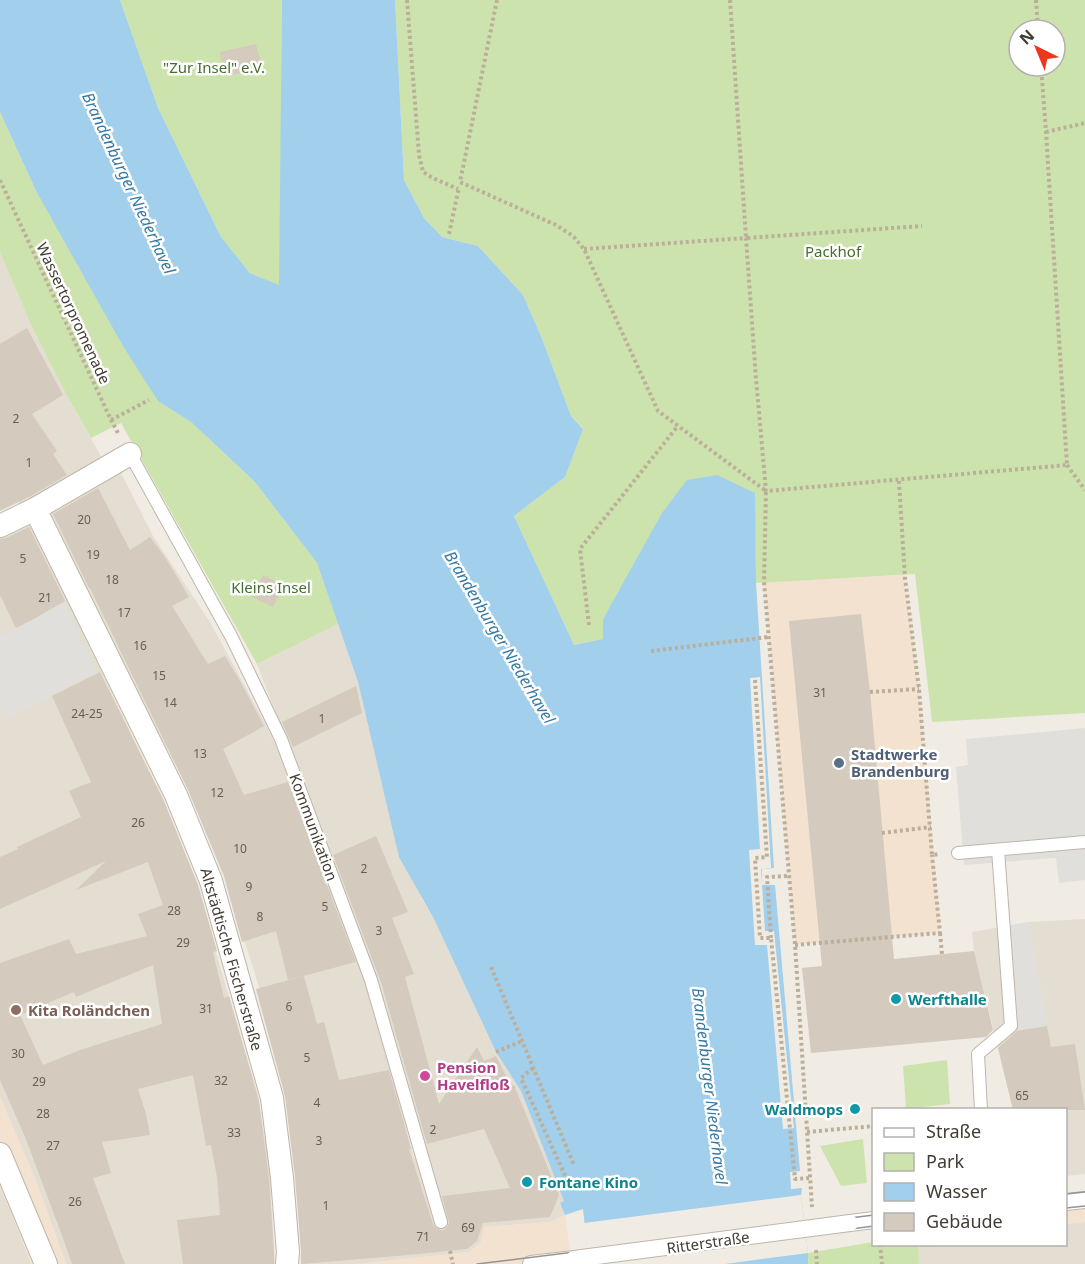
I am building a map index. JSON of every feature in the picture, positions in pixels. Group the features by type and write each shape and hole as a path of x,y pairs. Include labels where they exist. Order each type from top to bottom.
{"street":[{"path":"2,521 35,509 130,454"},
{"name":"Altstädtische Fischerstraße","path":"35,509 176,795 212,881 272,1098 282,1178 287,1264"},
{"path":"0,1154 46,1264"},
{"path":"1067,1202 1085,1200"},
{"name":"Ritterstraße","path":"531,1264 872,1220"}],"lane":[{"name":"Kommunikation","path":"130,454 231,636 281,739 371,980 441,1222"},
{"path":"958,853 1085,842"},
{"path":"981,1108 978,1054 1011,1026 1011,977 998,850"}],"path":[{"path":"407,0 419,155 423,172 458,189"},
{"path":"449,234 497,0"},
{"path":"730,0 766,491 764,582 795,945 810,1194"},
{"path":"1036,0 1037,18"},
{"path":"1042,78 1067,465 1085,490"},
{"path":"1047,132 1085,123"},
{"name":"Wassertorpromenade","path":"0,180 111,420 130,454"},
{"path":"460,182 556,225 573,236 584,249 658,411 766,491 1067,465"},
{"path":"584,249 922,226"},
{"path":"111,420 149,399"},
{"path":"589,625 580,549 678,427"},
{"path":"899,480 905,578 919,689 942,954"},
{"path":"651,651 769,637"},
{"path":"755,680 767,857 755,858 759,927 760,939 771,936"},
{"path":"870,692 919,689"},
{"path":"882,833 930,826"},
{"path":"933,855 958,853"},
{"path":"789,876 767,877 795,1179 809,1178"},
{"path":"795,945 940,933"},
{"path":"491,968 573,1165"},
{"path":"496,1052 522,1041"},
{"path":"533,1068 521,1077 567,1180"},
{"path":"807,1132 872,1126"},
{"path":"880,1246 882,1264"},
{"path":"450,1251 453,1264"},
{"path":"816,1251 817,1264"}],"shaded area":[{"path":"0,252 31,325 103,460 23,510 0,477"},
{"path":"120,471 153,536 210,622 266,725 292,780 376,1010 414,1158 426,1154 379,986 257,664 338,624 358,682 379,770 422,899 434,919 496,1052 521,1091 565,1201 560,1203 565,1215 551,1222 485,1227 481,1242 470,1252 357,1264 304,1264 290,1119 259,987 224,876 189,790 128,676 46,509"},
{"path":"29,521 128,727 182,847 257,1092 269,1162 275,1264 66,1264 36,1181 0,1097 0,535"},
{"path":"905,575 919,689 940,933 795,945 764,582"},
{"path":"64,602 97,673 5,718 0,706 0,637"},
{"path":"1085,728 1085,880 1059,883 1056,858 964,865 956,767 968,765 966,739"},
{"path":"1085,919 1085,1174 1067,1176 1067,1108 1013,1108 974,951 972,932 1029,922"},
{"path":"1029,922 1047,1026 1018,1031 1015,975 1006,926"},
{"path":"0,1097 36,1181 66,1264 31,1264 0,1188"},
{"path":"0,1188 12,1214 31,1264 0,1264"},
{"path":"1085,1198 1085,1222 1067,1224 1067,1199"},
{"path":"565,1215 572,1264 357,1264 469,1252 481,1242 484,1227 551,1222"},
{"path":"1085,1222 1085,1264 919,1264 918,1246 1067,1246 1067,1224"}],"green space":[{"name":"\"Zur Insel\" e.V.","path":"120,0 282,0 280,286 250,273 221,237 158,108"},
{"name":"Packhof","path":"395,0 1085,0 1085,713 932,722 915,574 756,583 754,493 633,567 603,619 603,639 574,645 514,516 565,477 583,428 571,416 523,295 478,246 442,237 424,218 404,180"},
{"name":"Kleins Insel","path":"0,112 36,191 158,401 191,422 255,482 317,563 338,624 257,664 121,423 91,438 31,325 0,252"},
{"path":"947,1060 950,1104 906,1108 903,1066"},
{"path":"863,1139 867,1183 841,1186 820,1146"},
{"path":"872,1242 872,1246 918,1246 919,1264 808,1264 808,1253"}],"water":[{"name":"Brandenburger Niederhavel","path":"0,0 120,0 158,108 221,237 250,273 279,285 282,0 395,0 404,180 424,218 442,237 478,246 523,295 571,416 583,429 565,477 514,516 574,645 603,639 603,619 662,513 687,480 717,475 755,493 756,583 774,868 762,869 762,885 775,885 800,1171 790,1172 791,1189 802,1188 808,1264 589,1264 583,1209 565,1215 560,1203 564,1201 521,1091 496,1052 434,919 399,857 358,682 317,563 255,482 191,422 158,401 123,346 36,191 0,112"}],"pier":[{"path":"760,677 771,868 761,869 765,931 774,931 794,1128 783,1129 767,945 755,945 749,850 760,849 750,678"},
{"path":"801,1195 808,1253 725,1264 589,1264 584,1223"}],"building":[{"path":"256,44 263,69 224,76 220,52"},
{"path":"27,328 63,395 32,414 57,451 53,454 67,475 0,511 0,344"},
{"path":"98,488 130,550 150,537 165,557 189,597 172,606 208,664 225,656 240,681 264,726 223,749 244,795 288,782 356,962 288,980 276,931 242,942 224,876 188,790 53,514"},
{"path":"29,527 65,601 16,628 0,595 0,539"},
{"path":"263,575 284,585 273,607 252,597"},
{"path":"861,614 894,959 974,951 993,1030 986,1037 811,1053 802,968 822,966 789,621"},
{"path":"100,672 164,801 198,885 217,951 213,952 224,998 229,996 259,1101 269,1179 274,1264 183,1264 177,1220 220,1215 217,1177 211,1145 206,1146 193,1075 138,1089 150,1135 102,1142 111,1173 93,1178 125,1264 72,1264 25,1137 0,1080 0,963 69,939 76,954 147,936 138,914 163,905 148,862 76,890 106,861 0,909 0,857 81,817 69,791 91,782 52,696","holes":["153,965 162,1024 80,1050 43,1065 20,1015 74,992 76,997"]},
{"path":"356,686 362,713 293,747 282,722"},
{"path":"376,836 408,912 392,918 414,974 405,977 439,1104 477,1047 484,1061 496,1056 511,1086 514,1085 559,1195 550,1217 483,1223 477,1241 467,1249 301,1264 295,1177 285,1096 256,989 304,976 317,1024 324,1022 339,1080 389,1070 411,1149 409,1149 436,1228 444,1230 449,1223 442,1196 510,1188 484,1129 427,1144 382,985 333,855"},
{"path":"1047,1026 1051,1047 1075,1044 1085,1110 1013,1108 998,1048 1017,1031"}],"tram line":[{"path":"1067,1194 1085,1192"},
{"path":"1067,1208 1085,1206"},
{"path":"477,1264 872,1215"},
{"path":"579,1264 872,1226"}],"place":[{"name":"Stadtwerke Brandenburg","path":"839,763"},
{"name":"Werfthalle","path":"896,999"},
{"name":"Kita Roländchen","path":"16,1010"},
{"name":"Pension Havelfloß","path":"425,1076"},
{"name":"Waldmops","path":"855,1109"},
{"name":"Fontane Kino","path":"527,1182"}]}
